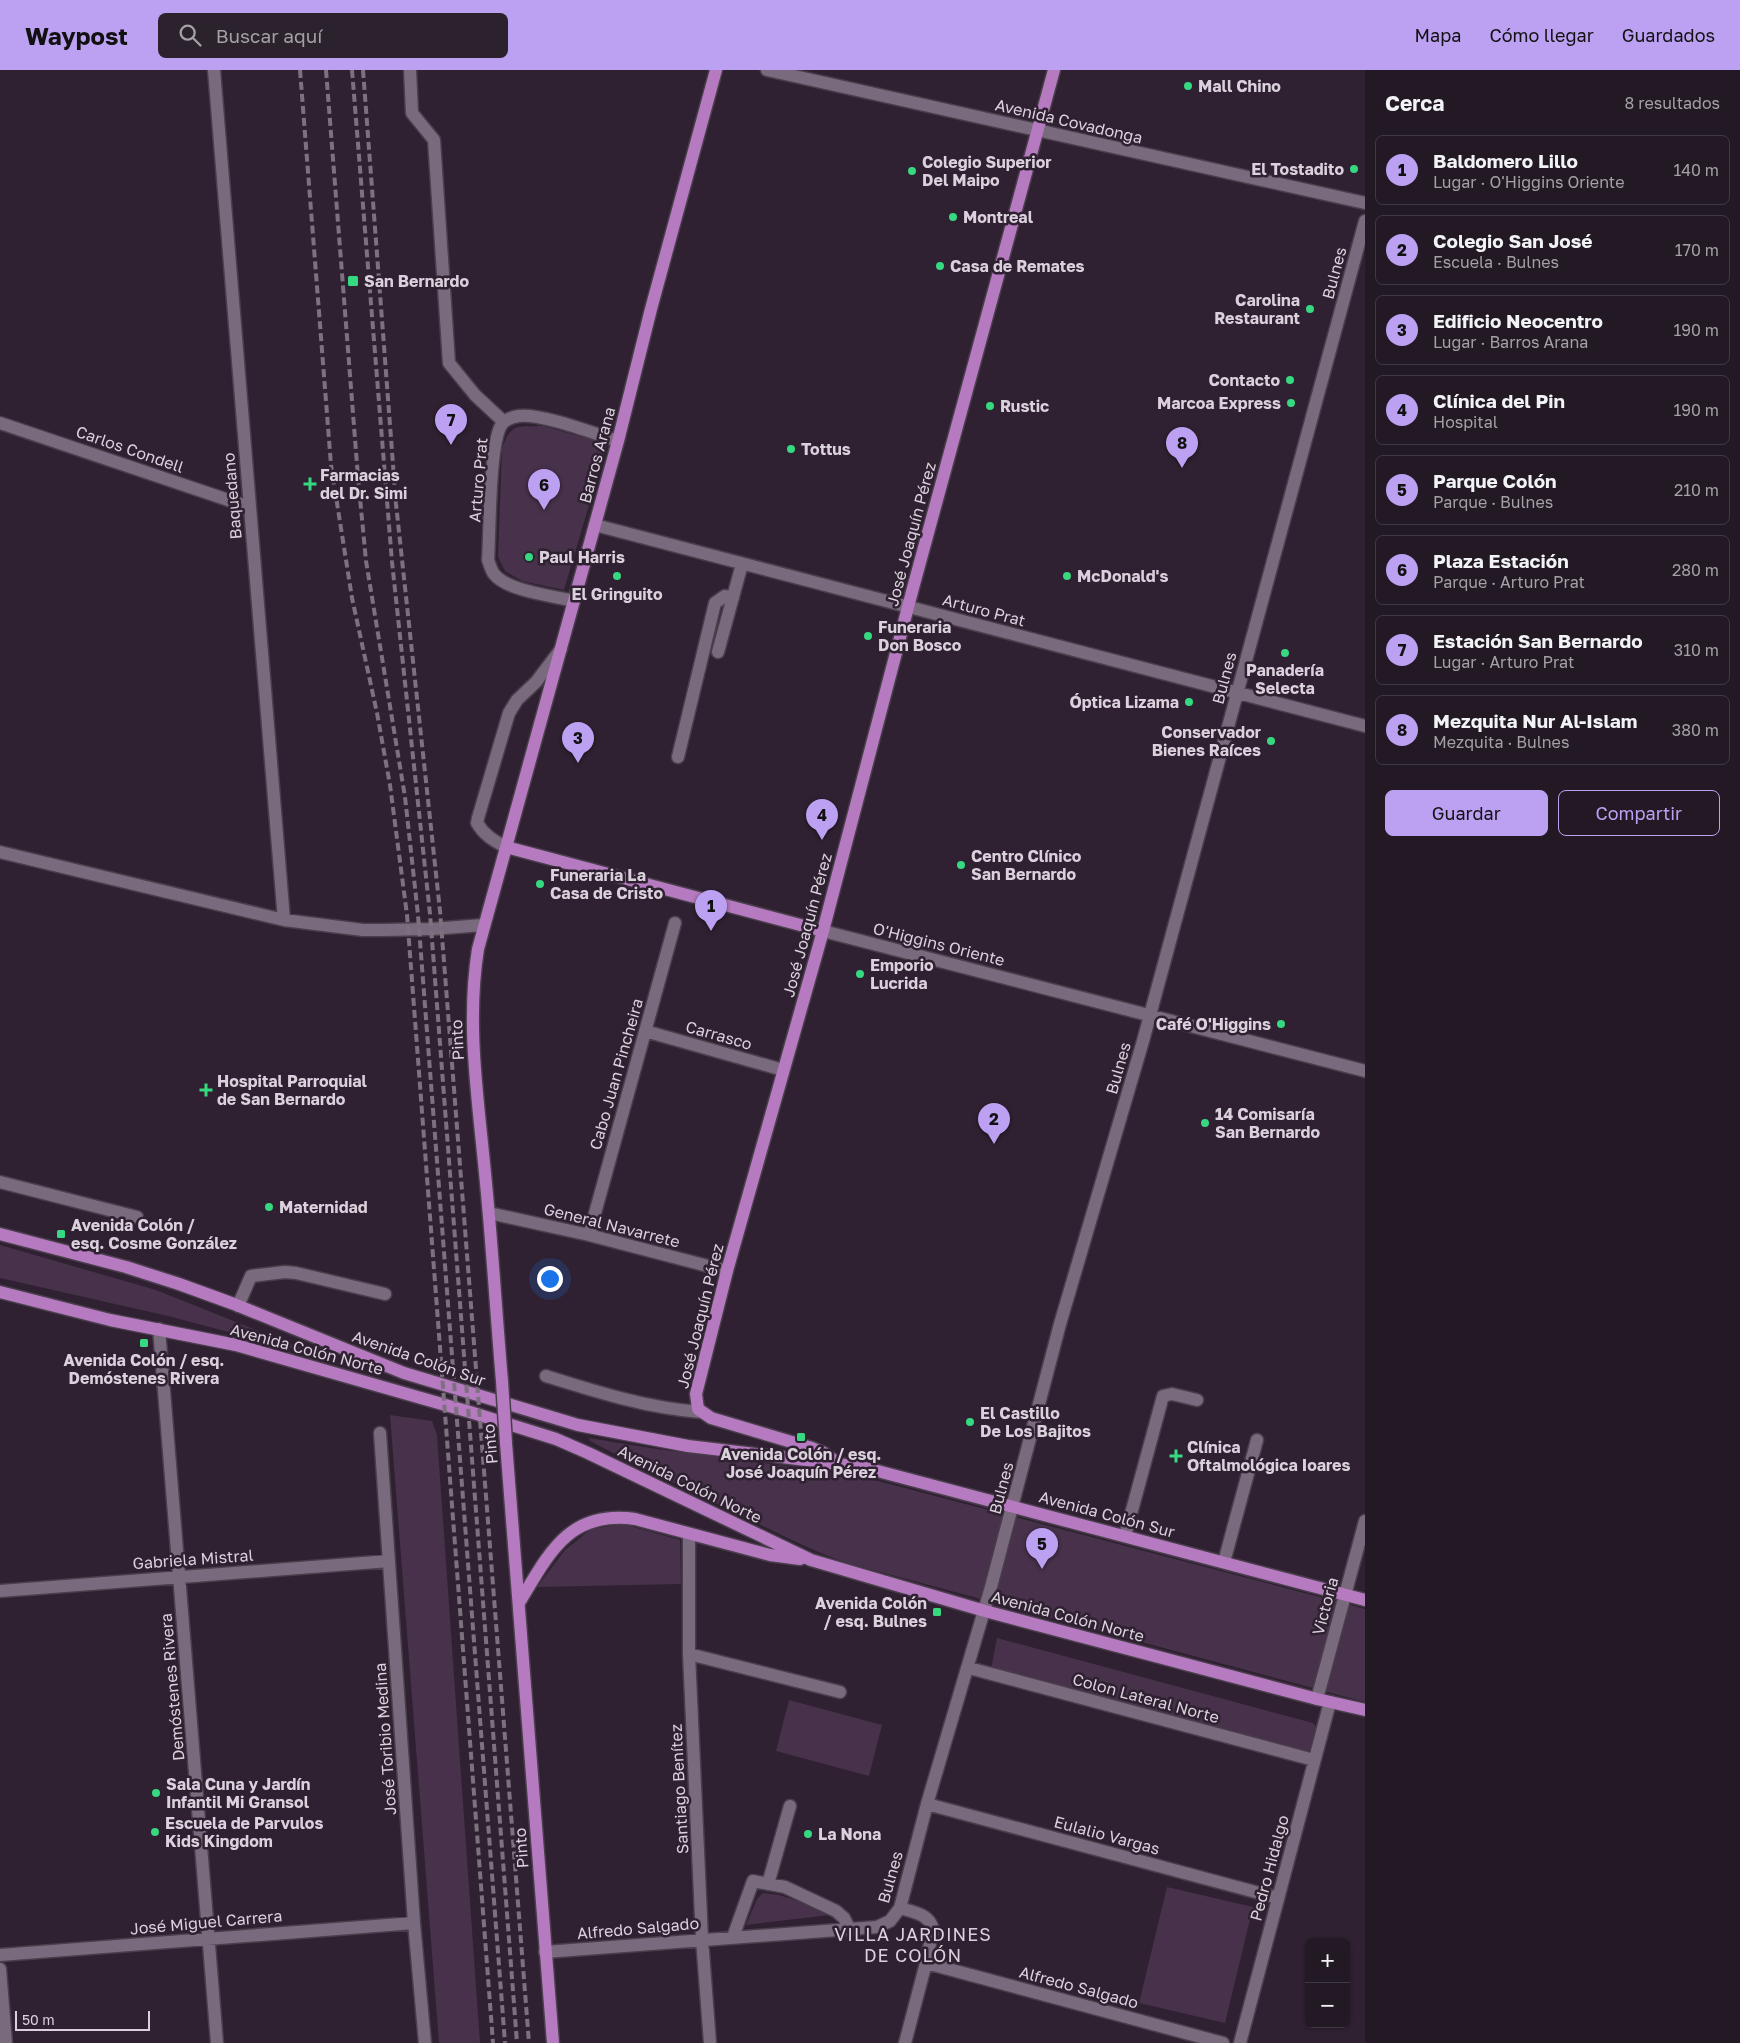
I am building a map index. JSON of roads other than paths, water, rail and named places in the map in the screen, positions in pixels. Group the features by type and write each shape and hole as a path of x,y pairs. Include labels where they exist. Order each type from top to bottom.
{"main road":[{"name":"Barros Arana","path":"506,847 618,441 651,309 716,70"},
{"name":"José Joaquín Pérez","path":"701,1412 697,1406 696,1394 726,1271 823,931 908,607 1054,70"},
{"name":"O'Higgins Oriente","path":"506,847 823,931"},
{"name":"Pinto","path":"506,847 483,924 475,966 471,1008 520,1602 553,2043"},
{"name":"Avenida Colón Sur","path":"0,1234 126,1267 238,1306 404,1373 578,1425 688,1446 839,1464 897,1476 1365,1600"},
{"name":"Avenida Colón Norte","path":"0,1292 110,1320 236,1345 470,1412 556,1439 623,1469 811,1560 985,1611 1317,1700 1365,1710"},
{"name":"Avenida Colón Sur","path":"701,1412 716,1420 818,1450 839,1464"},
{"path":"520,1602 564,1538 587,1522 598,1518 622,1517 649,1522 770,1555 811,1560"}],"street":[{"name":"Baquedano","path":"214,70 284,920"},
{"path":"410,70 412,113 434,140 449,363 475,395 504,422"},
{"name":"Avenida Covadonga","path":"767,70 1365,203"},
{"name":"Bulnes","path":"890,1921 900,1908 927,1804 985,1611 1060,1324 1150,1015 1365,220"},
{"name":"Arturo Prat","path":"574,601 509,585 495,575 490,568 488,560 495,446 498,434 504,422 519,416 534,416 618,441"},
{"name":"Carlos Condell","path":"0,423 249,507"},
{"name":"Arturo Prat","path":"595,525 1365,726"},
{"path":"718,652 742,564"},
{"path":"678,757 715,603 725,596 733,598"},
{"path":"506,847 491,839 480,829 477,823 478,818 509,712 517,700 536,682 562,647"},
{"path":"0,852 284,920 363,930 432,929 483,924"},
{"name":"Cabo Juan Pincheira","path":"589,1235 675,923"},
{"name":"O'Higgins Oriente","path":"823,931 1365,1071"},
{"name":"Carrasco","path":"645,1031 783,1070"},
{"path":"0,1182 137,1217"},
{"name":"General Navarrete","path":"489,1213 589,1235 726,1271"},
{"path":"238,1306 251,1276 285,1272 385,1294"},
{"name":"Demóstenes Rivera","path":"159,1329 217,2043"},
{"name":"Avenida Colón Sur","path":"546,1376 665,1409 701,1412"},
{"path":"1125,1536 1163,1396 1172,1394 1197,1400"},
{"name":"José Toribio Medina","path":"380,1433 414,1923 425,2043"},
{"path":"1224,1562 1257,1440"},
{"name":"Victoria","path":"1317,1700 1365,1521"},
{"name":"Santiago Benítez","path":"689,1534 690,1654 702,1939 710,2043"},
{"name":"Gabriela Mistral","path":"0,1591 389,1561"},
{"path":"690,1654 840,1692"},
{"name":"Colon Lateral Norte","path":"969,1668 1314,1760"},
{"name":"Pedro Hidalgo","path":"1240,2043 1330,1702"},
{"name":"Eulalio Vargas","path":"927,1804 1278,1898"},
{"path":"768,1884 790,1806"},
{"path":"733,1937 753,1881 784,1887 836,1911 844,1918 849,1928"},
{"path":"900,1908 925,1916 932,1924 933,1935 905,2043"},
{"name":"Alfredo Salgado","path":"545,1952 876,1926 890,1921"},
{"name":"José Miguel Carrera","path":"0,1955 414,1923"},
{"name":"Alfredo Salgado","path":"926,1963 1223,2043"},
{"path":"0,1969 6,2043"}],"railway":[{"path":"300,70 331,465 352,598 377,713 390,785 407,915 493,2043"},
{"path":"326,70 366,561 405,797 418,915 505,2043"},
{"path":"352,70 392,562 430,914 517,2043"},
{"path":"363,70 396,504 440,911 529,2043"}],"place":[{"name":"Mall Chino","path":"1188,86"},
{"name":"El Tostadito","path":"1354,169"},
{"name":"Colegio Superior Del Maipo","path":"912,171"},
{"name":"Montreal","path":"953,217"},
{"name":"Casa de Remates","path":"940,266"},
{"name":"San Bernardo","path":"353,281"},
{"name":"Carolina Restaurant","path":"1310,309"},
{"name":"Contacto","path":"1290,380"},
{"name":"Marcoa Express","path":"1291,403"},
{"name":"Rustic","path":"990,406"},
{"name":"Estación San Bernardo","path":"451,445"},
{"name":"Tottus","path":"791,449"},
{"name":"Mezquita Nur Al-Islam","path":"1182,468"},
{"name":"Farmacias del Dr. Simi","path":"310,484"},
{"name":"Plaza Estación","path":"544,510"},
{"name":"Paul Harris","path":"529,557"},
{"name":"El Gringuito","path":"617,576"},
{"name":"McDonald's","path":"1067,576"},
{"name":"Funeraria Don Bosco","path":"868,636"},
{"name":"Panadería Selecta","path":"1285,653"},
{"name":"Óptica Lizama","path":"1189,702"},
{"name":"Conservador Bienes Raíces","path":"1271,741"},
{"name":"Edificio Neocentro","path":"578,763"},
{"name":"Clínica del Pin","path":"822,840"},
{"name":"Centro Clínico San Bernardo","path":"961,865"},
{"name":"Funeraria La Casa de Cristo","path":"540,884"},
{"name":"Baldomero Lillo","path":"711,931"},
{"name":"Emporio Lucrida","path":"860,974"},
{"name":"Café O'Higgins","path":"1281,1024"},
{"name":"Hospital Parroquial de San Bernardo","path":"206,1090"},
{"name":"14 Comisaría San Bernardo","path":"1205,1123"},
{"name":"Colegio San José","path":"994,1144"},
{"name":"Maternidad","path":"269,1207"},
{"name":"Avenida Colón / esq. Cosme González","path":"61,1234"},
{"name":"Avenida Colón / esq. Demóstenes Rivera","path":"144,1343"},
{"name":"El Castillo De Los Bajitos","path":"970,1422"},
{"name":"Avenida Colón / esq. José Joaquín Pérez","path":"801,1437"},
{"name":"Clínica Oftalmológica Ioares","path":"1176,1456"},
{"name":"Parque Colón","path":"1042,1569"},
{"name":"Avenida Colón / esq. Bulnes","path":"937,1612"},
{"name":"Sala Cuna y Jardín Infantil Mi Gransol","path":"156,1793"},
{"name":"Escuela de Parvulos Kids Kingdom","path":"155,1832"},
{"name":"La Nona","path":"808,1834"}],"district":[{"name":"VILLA JARDINES DE COLÓN","path":"913,1945"}]}
